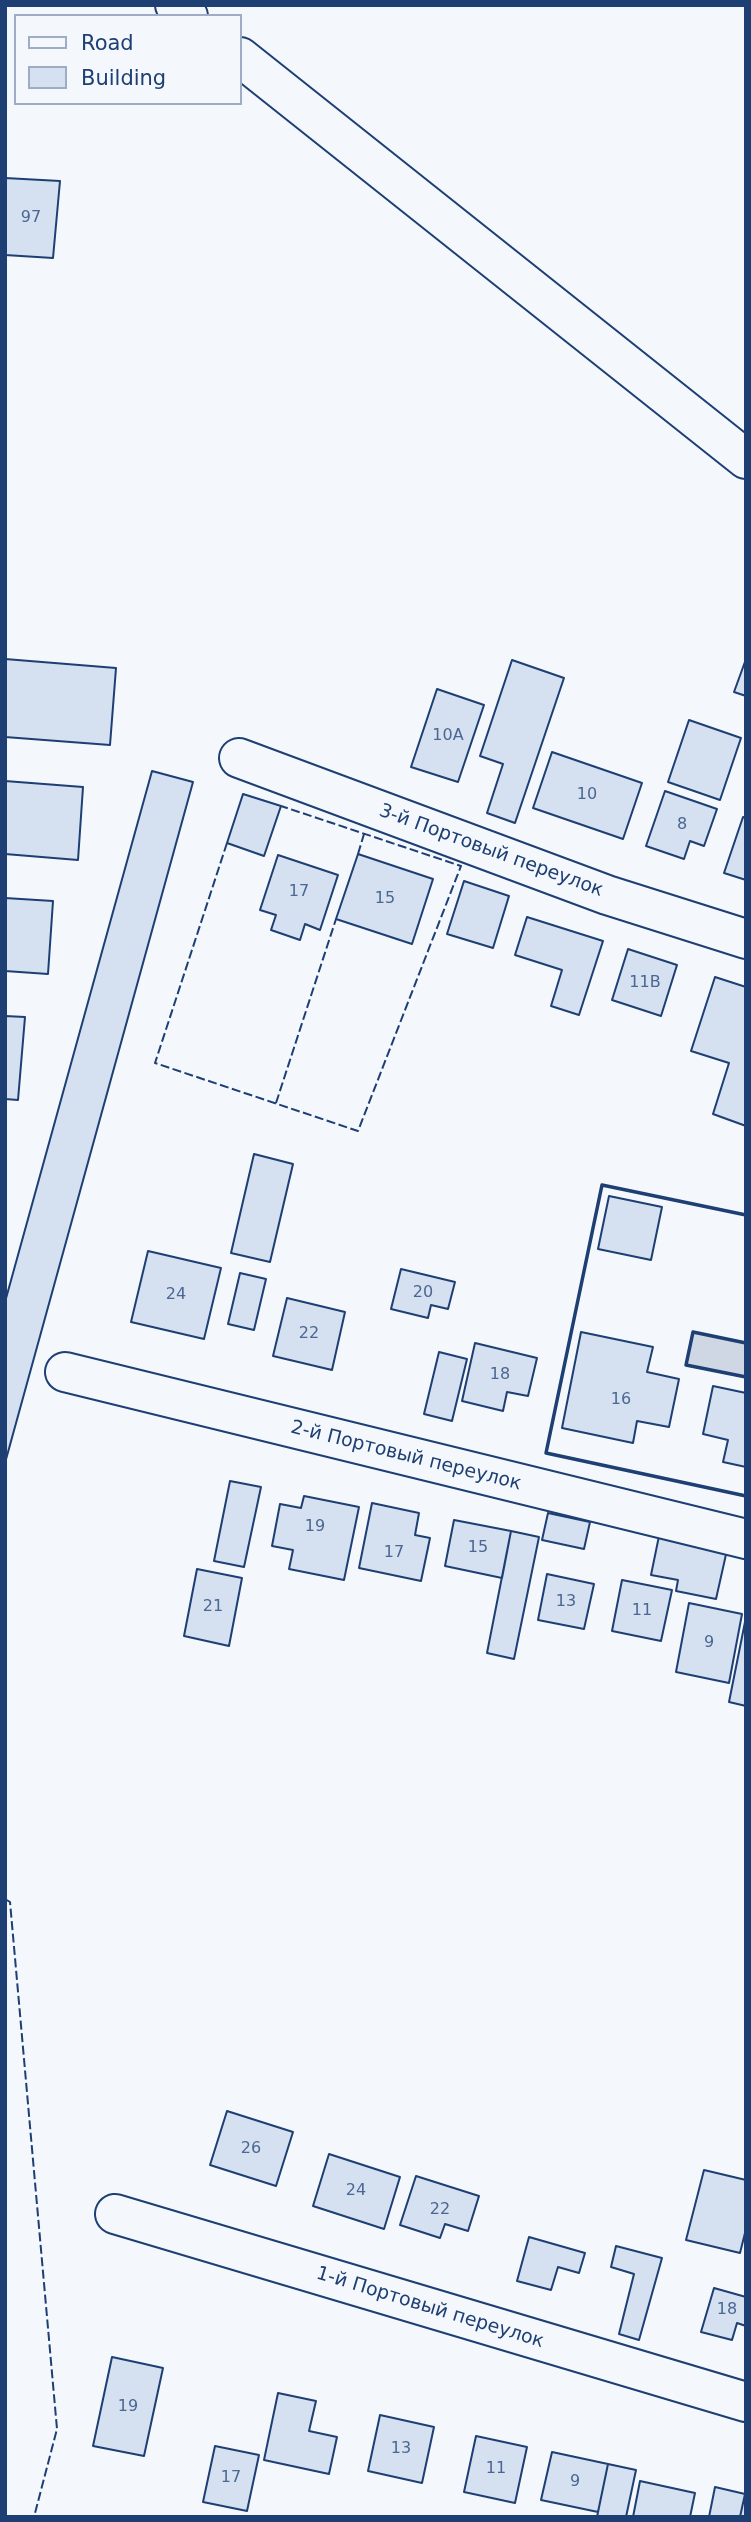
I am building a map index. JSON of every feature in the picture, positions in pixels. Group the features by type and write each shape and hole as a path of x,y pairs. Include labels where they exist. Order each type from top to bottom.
{"street":[{"path":"242,59 746,458"},
{"name":"3-й Портовый переулок","path":"239,758 607,895 746,939"},
{"name":"2-й Портовый переулок","path":"65,1372 746,1539"},
{"name":"1-й Портовый переулок","path":"115,2214 746,2402"}],"shaded area":[{"path":"693,1332 746,1343 746,1377 686,1365"}],"building":[{"path":"5,178 60,181 53,258 5,255"},
{"path":"5,659 116,668 110,745 5,737"},
{"path":"746,659 746,696 734,692"},
{"path":"512,660 564,678 515,823 487,813 503,764 480,756"},
{"path":"437,689 484,705 458,782 411,767"},
{"path":"689,720 741,738 720,800 668,782"},
{"path":"552,752 642,783 623,839 533,808"},
{"path":"152,771 193,782 5,1463 5,1302"},
{"path":"5,781 83,787 78,860 5,854"},
{"path":"665,791 717,809 704,846 690,841 684,859 646,846"},
{"path":"243,794 281,806 264,856 227,843"},
{"path":"743,817 746,818 746,880 724,873"},
{"path":"358,854 433,879 412,944 336,919"},
{"path":"278,855 338,875 320,930 305,924 300,940 271,930 276,915 260,910"},
{"path":"464,881 509,896 493,948 447,934"},
{"path":"5,898 53,901 48,974 5,971"},
{"path":"527,917 603,941 579,1015 551,1006 562,970 515,955"},
{"path":"628,949 677,965 661,1016 612,1000"},
{"path":"715,977 746,987 746,1126 713,1114 729,1063 691,1051"},
{"path":"5,1016 25,1017 18,1100 5,1099"},
{"path":"254,1154 293,1164 270,1262 231,1253"},
{"path":"609,1196 662,1207 651,1260 598,1249"},
{"path":"148,1251 221,1268 204,1339 131,1322"},
{"path":"401,1269 455,1282 448,1309 431,1305 428,1318 391,1309"},
{"path":"240,1273 266,1279 254,1330 228,1324"},
{"path":"287,1298 345,1312 332,1370 273,1356"},
{"path":"581,1332 653,1347 647,1372 679,1379 669,1427 637,1421 633,1443 562,1428"},
{"path":"475,1343 537,1358 528,1396 507,1392 503,1411 462,1401"},
{"path":"439,1352 467,1359 452,1421 424,1414"},
{"path":"713,1386 746,1393 746,1467 723,1462 728,1440 703,1434"},
{"path":"230,1481 261,1487 244,1567 214,1561"},
{"path":"304,1496 359,1507 344,1580 289,1569 293,1550 272,1546 280,1504 301,1508"},
{"path":"372,1503 419,1513 415,1535 430,1538 421,1581 359,1568"},
{"path":"548,1513 590,1522 584,1549 542,1540"},
{"path":"454,1520 511,1531 502,1578 445,1566"},
{"path":"511,1531 539,1537 514,1659 487,1653"},
{"path":"659,1536 727,1550 716,1599 676,1591 678,1580 651,1575"},
{"path":"197,1569 242,1578 229,1646 184,1636"},
{"path":"547,1574 594,1584 584,1629 538,1620"},
{"path":"622,1580 672,1590 661,1641 612,1631"},
{"path":"689,1603 742,1614 729,1683 676,1672"},
{"path":"746,1617 746,1706 729,1702"},
{"path":"227,2111 293,2132 276,2186 210,2165"},
{"path":"329,2154 400,2177 384,2229 313,2206"},
{"path":"704,2170 746,2180 746,2229 740,2253 686,2240"},
{"path":"416,2176 479,2196 468,2231 445,2224 440,2238 400,2225"},
{"path":"529,2237 585,2253 579,2273 558,2267 551,2290 517,2281"},
{"path":"616,2246 662,2258 639,2340 619,2334 634,2274 611,2267"},
{"path":"714,2288 746,2297 746,2326 737,2323 732,2340 701,2332"},
{"path":"112,2357 163,2368 144,2456 93,2446"},
{"path":"278,2393 316,2401 309,2431 337,2437 329,2474 264,2460"},
{"path":"380,2415 434,2427 422,2483 368,2471"},
{"path":"476,2436 527,2447 515,2503 464,2492"},
{"path":"215,2446 259,2455 247,2511 203,2502"},
{"path":"552,2452 608,2464 598,2512 541,2500"},
{"path":"608,2464 636,2470 626,2517 597,2517"},
{"path":"640,2481 695,2493 690,2517 633,2517"},
{"path":"715,2487 745,2494 740,2517 709,2517"},
{"path":"743,2503 746,2503 746,2517 740,2517"}],"fence":[{"path":"227,843 155,1063 358,1131 461,866 281,806"},
{"path":"358,854 364,834"},
{"path":"276,1103 336,919"},
{"path":"5,1899 10,1902 57,2429 34,2517"}],"wall":[{"path":"746,1215 602,1185 546,1453 746,1496"},
{"path":"746,1343 693,1332 686,1365 746,1377"}]}
